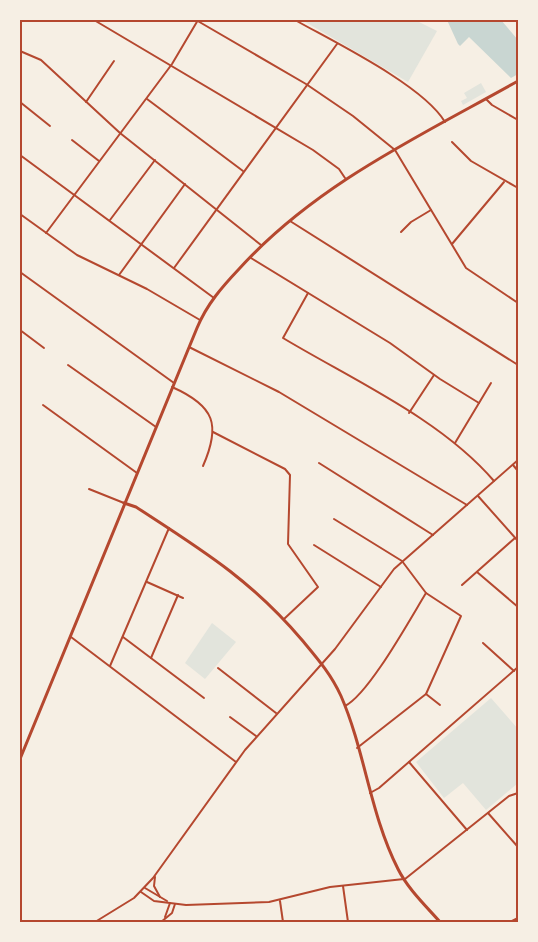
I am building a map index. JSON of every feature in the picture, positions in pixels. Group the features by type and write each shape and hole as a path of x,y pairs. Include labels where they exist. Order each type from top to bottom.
{"main road":[{"path":"20,759 200,320 214,298 261,245 345,178 519,81"},
{"path":"124,503 136,507 237,574 285,619 323,664 345,706 369,793 394,860 404,879 436,921"}],"street":[{"path":"94,20 276,126 339,169 345,178"},
{"path":"46,233 172,64 197,20 306,84 353,116 395,150 452,245 473,274 519,303"},
{"path":"295,20 406,85 437,111 445,122"},
{"path":"174,268 337,44"},
{"path":"20,51 40,60 120,133 261,245"},
{"path":"86,102 114,61"},
{"path":"146,99 243,171"},
{"path":"486,99 492,105 519,120"},
{"path":"20,102 50,126"},
{"path":"72,140 99,161"},
{"path":"452,142 471,161 504,182 519,188"},
{"path":"20,155 214,298"},
{"path":"109,221 155,160"},
{"path":"452,245 504,182"},
{"path":"119,275 185,184"},
{"path":"401,232 411,222 431,210"},
{"path":"20,214 77,255 119,275 200,320"},
{"path":"289,221 519,365"},
{"path":"250,257 390,343 434,375 479,403"},
{"path":"20,272 208,411 214,441 203,466"},
{"path":"308,293 283,338 455,443 494,481"},
{"path":"20,330 44,348"},
{"path":"189,347 279,392 467,505"},
{"path":"68,365 156,427"},
{"path":"409,413 434,375"},
{"path":"455,443 490,383"},
{"path":"43,405 137,473"},
{"path":"213,432 285,469 290,475 288,544 318,587 285,619"},
{"path":"95,922 145,888 256,736 323,664 402,561 519,460"},
{"path":"319,463 433,535"},
{"path":"513,465 519,471"},
{"path":"89,489 124,503"},
{"path":"478,496 519,542"},
{"path":"334,519 402,561 426,594 461,616 426,694 357,748"},
{"path":"110,666 169,528"},
{"path":"462,585 515,538"},
{"path":"314,545 381,587"},
{"path":"477,572 519,607"},
{"path":"146,582 183,598"},
{"path":"345,706 355,700 369,681 426,594"},
{"path":"151,658 178,595"},
{"path":"70,635 236,762"},
{"path":"123,637 204,698"},
{"path":"483,643 514,671"},
{"path":"369,793 380,788 519,667"},
{"path":"218,668 276,713"},
{"path":"426,694 440,705"},
{"path":"230,717 256,736"},
{"path":"409,762 467,830"},
{"path":"141,892 154,901 200,905 280,901 322,889 404,879 517,793"},
{"path":"488,813 519,846"},
{"path":"156,874 154,886 162,899"},
{"path":"343,886 348,922"},
{"path":"145,888 170,903"},
{"path":"280,901 283,922"},
{"path":"162,921 170,903"},
{"path":"162,921 172,913 175,904"},
{"path":"510,922 519,918"}],"shaded area":[{"path":"302,20 415,20 437,31 408,82"},
{"path":"447,20 501,20 518,40 518,74 511,78 469,37 460,46"},
{"path":"481,83 486,92 463,105 461,101 467,98 464,93"},
{"path":"212,623 236,642 205,679 185,663"},
{"path":"491,698 518,729 518,783 486,810 463,783 444,798 416,762"}]}
